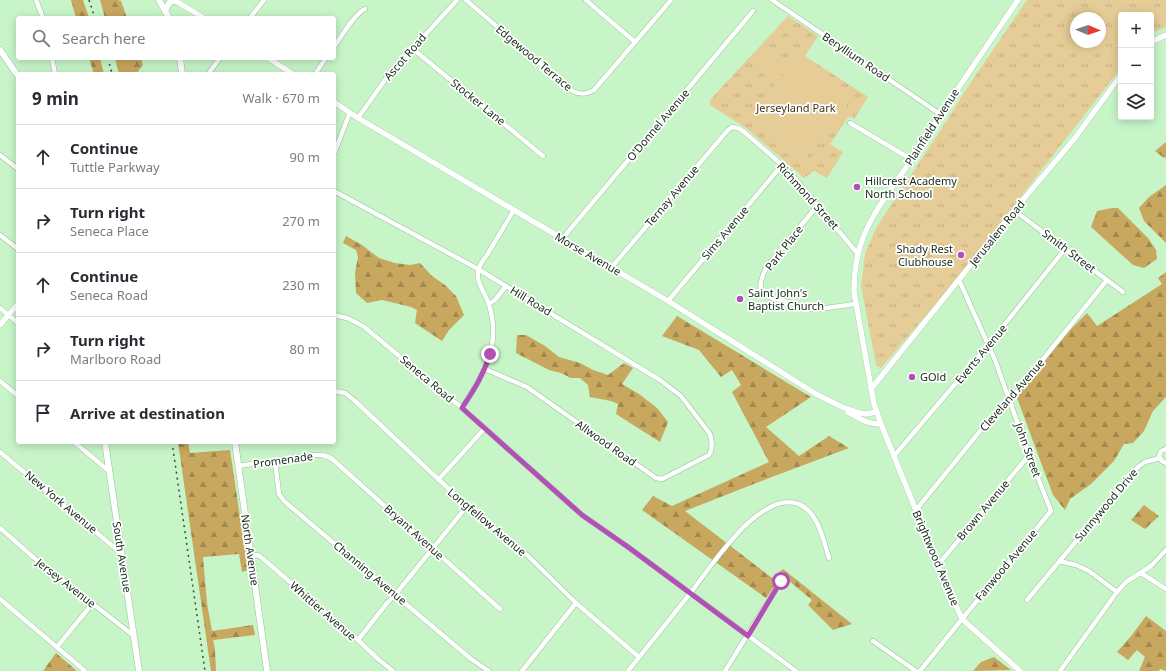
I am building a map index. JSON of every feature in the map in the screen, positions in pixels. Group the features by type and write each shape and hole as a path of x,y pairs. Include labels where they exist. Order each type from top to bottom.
{"main road":[{"path":"159,0 168,16"},
{"path":"166,12 169,3 175,0"},
{"path":"0,50 16,73"},
{"path":"180,60 182,72"},
{"name":"South Avenue","path":"105,444 139,671"},
{"name":"North Avenue","path":"235,444 267,671"}],"street":[{"path":"36,0 42,16"},
{"path":"175,0 201,16"},
{"path":"252,16 264,0"},
{"name":"Ascot Road","path":"358,118 387,78 457,0"},
{"name":"Edgewood Terrace","path":"466,0 570,89 578,93 586,94 594,90 635,42"},
{"path":"586,0 635,42 671,0"},
{"name":"Beryllium Road","path":"772,0 940,114"},
{"name":"Plainfield Avenue","path":"881,424 874,404 855,304 854,277 858,254 864,235 871,220 940,114 1018,0"},
{"path":"336,44 356,15 361,10 365,9"},
{"name":"O'Donnel Avenue","path":"562,239 753,11"},
{"path":"1154,41 1166,35"},
{"name":"Stocker Lane","path":"413,48 543,156"},
{"path":"52,60 55,72"},
{"path":"210,72 218,60"},
{"path":"271,60 290,72"},
{"path":"316,72 325,60"},
{"name":"Jerusalem Road","path":"872,390 1015,210 1075,138 1118,79"},
{"name":"Morse Avenue","path":"336,103 358,118 668,301 816,394 860,413 866,414 877,412"},
{"path":"336,149 350,112"},
{"path":"850,123 911,159"},
{"name":"Ternay Avenue","path":"611,268 726,131 732,127 735,127"},
{"name":"Richmond Street","path":"735,127 743,131 782,165 818,205 858,254"},
{"path":"0,155 16,167"},
{"name":"Sims Avenue","path":"668,301 782,165"},
{"name":"Hill Road","path":"336,192 478,269 671,388 681,396 710,434"},
{"name":"Park Place","path":"818,205 768,265 763,275 760,290 762,294 766,296 812,309 855,304"},
{"path":"462,408 479,382 485,369 494,333 489,304 478,282 478,269 514,210"},
{"name":"Smith Street","path":"1015,210 1123,292"},
{"path":"0,234 16,247"},
{"name":"Everts Avenue","path":"894,456 989,344 1065,249"},
{"name":"John Street","path":"959,280 989,344 1029,455 1051,510"},
{"name":"Cleveland Avenue","path":"916,510 980,431 1010,400 1107,280"},
{"path":"489,304 495,300 506,286"},
{"path":"0,326 16,306"},
{"path":"0,308 16,322"},
{"name":"Seneca Road","path":"336,316 347,318 363,326 462,408 586,518 628,547 796,671"},
{"name":"Allwood Road","path":"485,369 527,387 656,478 662,479 709,455 712,450 710,434"},
{"path":"0,381 16,394"},
{"name":"Longfellow Avenue","path":"336,391 344,393 355,400 466,506 527,555 576,603 639,657"},
{"name":"Morse Avenue","path":"842,406 847,411 869,423 881,424"},
{"name":"Brightwood Avenue","path":"881,424 938,565 962,618 1020,671"},
{"path":"438,480 485,428"},
{"path":"76,444 109,471"},
{"path":"1166,449 1161,451 1160,458 1166,463"},
{"name":"New York Avenue","path":"0,452 122,553"},
{"name":"Promenade","path":"238,466 314,455 327,456"},
{"name":"Brown Avenue","path":"938,565 1029,455"},
{"name":"Bryant Avenue","path":"327,456 332,458 500,609"},
{"name":"Sunnywood Drive","path":"1027,600 1138,467 1146,462 1160,458"},
{"name":"Channing Avenue","path":"275,461 278,490 281,498 471,659 489,671"},
{"path":"628,671 690,594 736,533 759,514 778,504 794,503 804,507 817,521 829,558"},
{"path":"358,640 466,506"},
{"name":"Fanwood Avenue","path":"920,671 1051,510"},
{"name":"Jersey Avenue","path":"0,528 33,558 134,636"},
{"path":"1060,671 1117,592 1126,582 1151,566 1166,550"},
{"name":"Whittier Avenue","path":"251,556 258,556 262,558 393,671"},
{"path":"1059,560 1080,566 1117,592"},
{"path":"1141,573 1166,589"},
{"path":"725,671 781,581"},
{"path":"0,599 85,671"},
{"path":"522,671 576,603"},
{"path":"57,647 92,604"},
{"path":"873,641 916,671"}],"green space":[{"path":"71,0 83,0 88,16 75,16"},
{"path":"100,0 121,1 126,16 104,16"},
{"path":"1027,0 1166,0 1166,27 1154,32 1154,12 1118,12 1118,72 955,281 881,368 876,365 861,286 865,254 876,228 965,91"},
{"name":"Jerseyland Park","path":"788,16 818,36 805,56 868,97 854,119 849,116 830,144 843,152 827,178 814,171 804,178 746,128 710,105 710,100"},
{"path":"766,45 786,61 772,79 752,63"},
{"path":"90,60 100,60 104,72 93,72"},
{"path":"116,60 142,60 143,65 138,72 118,72"},
{"path":"795,61 852,98 806,158 750,114"},
{"path":"1166,142 1166,157 1164,158 1155,151"},
{"path":"1166,185 1166,243 1144,221 1139,208 1149,197"},
{"path":"1118,208 1148,238 1156,250 1157,259 1144,268 1133,265 1091,227 1097,211"},
{"path":"346,236 362,245 379,258 395,263 410,265 420,263 432,276 445,285 456,296 464,315 449,330 442,341 415,323 417,310 411,307 382,300 367,303 356,293 355,273 358,257 356,250 343,243"},
{"path":"1166,272 1166,397 1153,411 1144,431 1133,443 1124,444 1114,461 1091,484 1070,499 1065,510 1053,495 1016,395 1071,329 1087,313 1097,326 1162,284 1158,278"},
{"path":"677,316 811,397 766,427 799,456 829,436 849,448 685,511 772,578 783,569 852,624 833,630 808,605 812,600 782,575 766,598 642,510 653,496 672,506 769,462 732,392 741,385 732,370 721,377 699,350 662,336"},
{"path":"517,335 526,335 545,346 559,357 580,363 593,370 608,375 624,363 633,368 622,384 639,394 657,408 668,422 660,442 616,414 618,404 611,401 590,397 588,385 580,378 571,378 561,373 549,370 516,353"},
{"path":"178,444 188,444 190,453 230,450 248,570 242,572 239,554 203,557 207,603 212,631 253,625 255,635 213,640 216,671 211,671"},
{"path":"1144,505 1159,516 1145,529 1131,520"},
{"path":"1146,616 1166,631 1166,671 1161,669 1158,671 1139,671 1145,657 1137,650 1128,660 1117,652"},
{"path":"56,653 77,671 43,671"},
{"path":"994,657 1011,670 973,671 981,662"}],"railway":[{"path":"89,0 94,16"},
{"path":"108,60 112,72"},
{"path":"172,444 205,671"}],"place":[{"name":"Hillcrest Academy North School","path":"857,187"},
{"name":"Shady Rest Clubhouse","path":"961,255"},
{"name":"Saint John's Baptist Church","path":"740,299"},
{"name":"GOld","path":"912,377"}],"route":[{"path":"490,354 479,382 462,408 582,515 628,547 748,636 781,581"}]}
